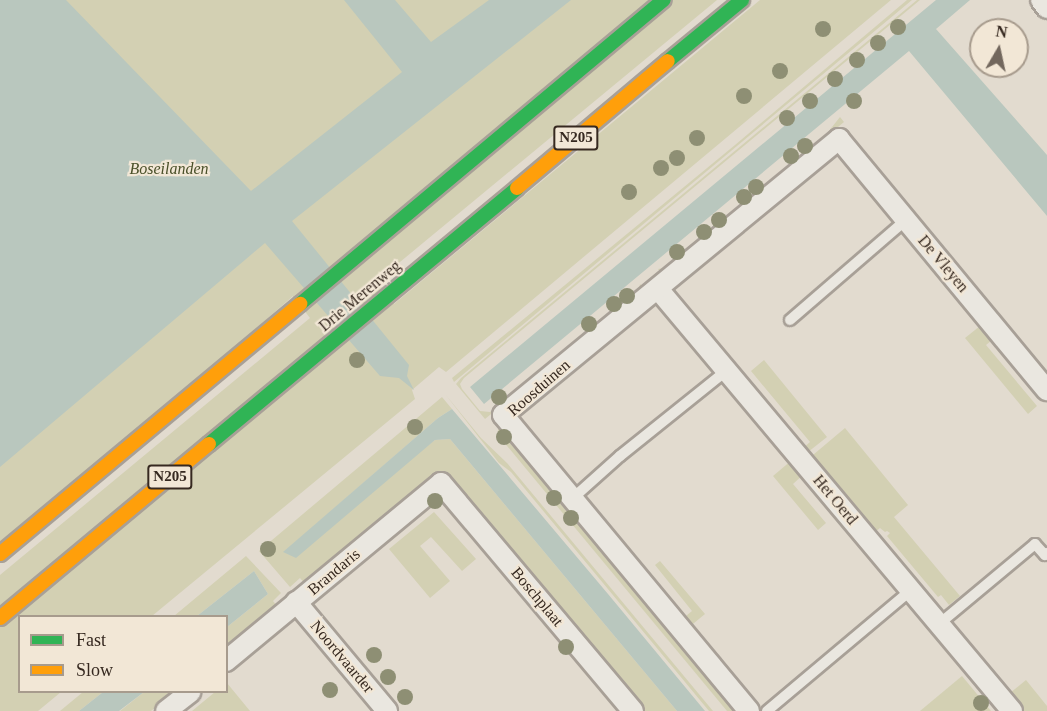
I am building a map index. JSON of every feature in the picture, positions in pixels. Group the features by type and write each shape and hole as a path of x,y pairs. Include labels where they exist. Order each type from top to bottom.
{"highway":[{"name":"Drie Merenweg","path":"0,554 664,0"},
{"name":"Drie Merenweg","path":"0,618 742,0"}],"street":[{"path":"1041,0 1047,8"},
{"name":"De Vleyen","path":"839,139 1047,390"},
{"name":"Roosduinen","path":"749,711 503,416 839,139"},
{"name":"Het Oerd","path":"658,289 1012,711"},
{"name":"Brandaris","path":"228,659 441,483"},
{"name":"Boschplaat","path":"441,483 633,711"},
{"name":"Noordvaarder","path":"296,602 387,711"},
{"path":"166,711 189,693"}],"lane":[{"path":"790,320 906,220"},
{"path":"573,498 620,456 726,371"},
{"path":"939,624 1035,544 1045,555 1047,553"},
{"path":"767,711 911,590"}],"green space":[{"name":"Boseilanden","path":"0,0 717,0 377,281 394,304 760,0 891,0 446,372 439,367 412,390 415,399 153,615 18,615 18,693 60,693 38,711 0,711 0,575 310,318 293,296 0,553"},
{"path":"907,0 912,0 454,382 452,378"},
{"path":"917,0 920,0 464,378 460,384 462,389 480,411 490,412 639,289 640,284 644,288 485,419 456,384 461,378"},
{"path":"840,117 844,122 662,274 658,269 664,268 824,137"},
{"path":"985,322 997,336 986,345 1037,406 1028,414 965,338"},
{"path":"764,360 827,437 803,456 800,451 810,442 751,371"},
{"path":"445,394 481,438 507,463 713,711 709,711 511,472 499,463"},
{"path":"442,397 452,409 438,418 284,552 435,440 450,439 677,711 643,711 443,471 305,584 300,578 290,587 259,551"},
{"path":"502,425 740,711 727,711 498,435 498,428"},
{"path":"845,428 908,505 894,517 960,596 949,605 941,595 938,597 887,536 890,533 880,528 870,536 807,460"},
{"path":"792,460 804,474 793,484 826,523 818,530 773,476"},
{"path":"434,512 476,559 462,571 431,537 420,546 450,581 430,598 389,549"},
{"path":"246,556 281,593 273,601 278,607 228,648 228,626 268,594 254,571 198,615 175,615"},
{"path":"660,561 705,614 688,628 681,620 692,611 655,565"},
{"path":"962,676 991,711 920,711"},
{"path":"1026,680 1047,706 1047,711 1015,711 1004,698"},
{"path":"228,684 250,711 192,711 214,693 228,693"},
{"path":"82,693 102,693 79,711 60,711"},
{"path":"143,693 174,693 151,711 120,711"}],"shaded area":[{"path":"0,0 66,0 251,191 402,72 344,0 395,0 431,42 489,0 571,0 292,221 409,365 407,376 414,390 399,378 380,376 265,243 0,467"},
{"path":"936,0 970,0 936,29 969,66 969,78 979,78 1047,155 1047,216 909,51 484,404 470,387"},
{"path":"452,409 705,711 677,711 450,439 435,440 296,558 283,552 438,418"},
{"path":"254,571 268,594 228,626 228,615 198,615"},
{"path":"102,693 143,693 119,711 79,711"}],"traffic: fast":[{"path":"300,304 664,0"},
{"path":"668,61 742,0"},
{"path":"209,444 517,188"}],"traffic: slow":[{"path":"517,188 668,61"},
{"path":"0,554 300,304"},
{"path":"0,618 209,444"}]}
